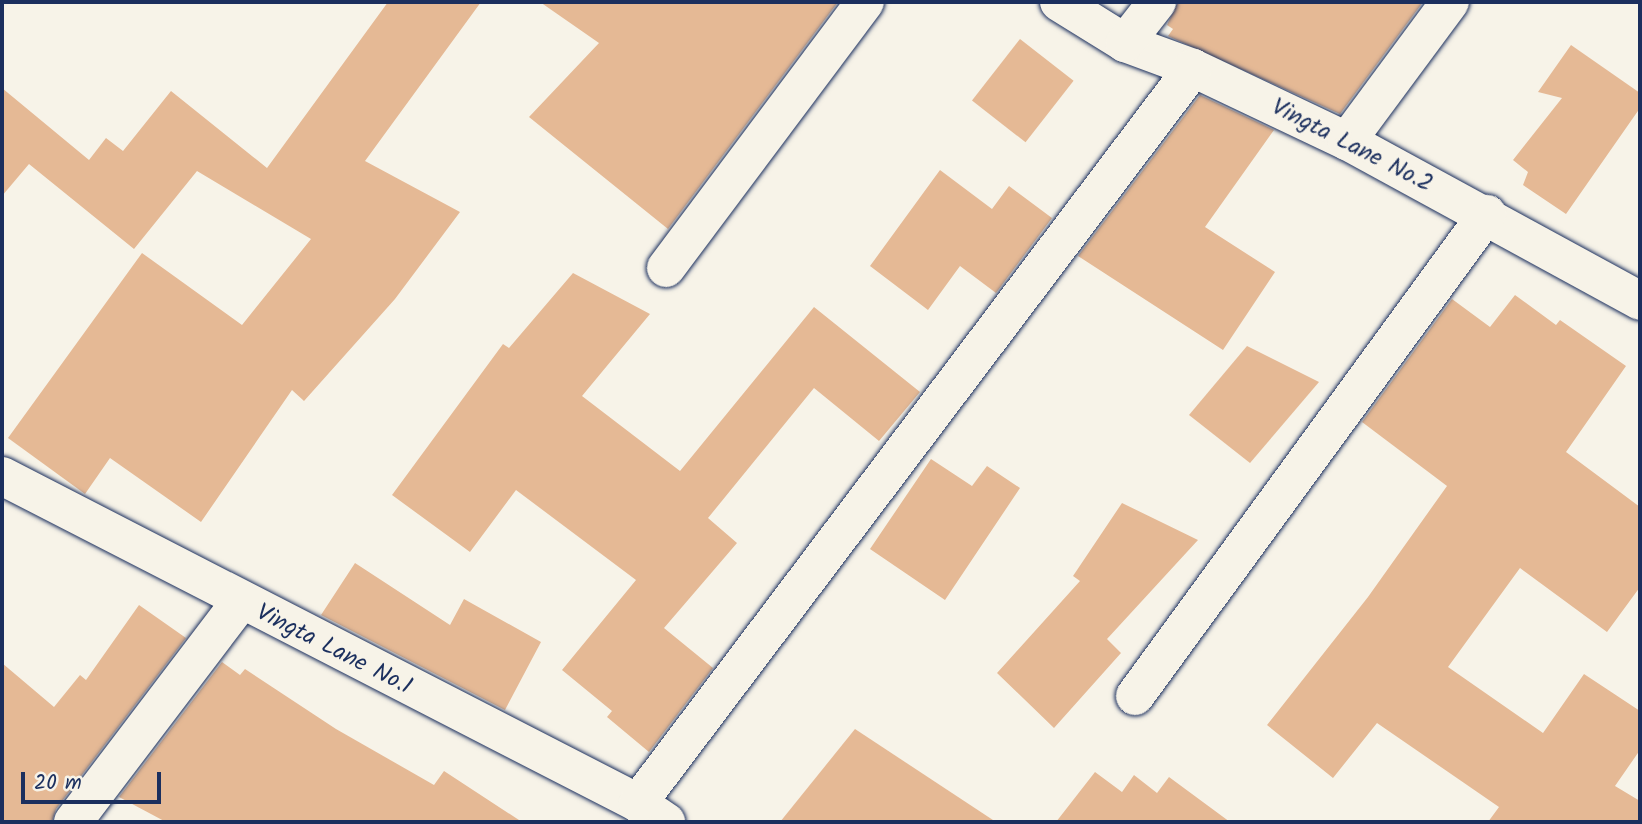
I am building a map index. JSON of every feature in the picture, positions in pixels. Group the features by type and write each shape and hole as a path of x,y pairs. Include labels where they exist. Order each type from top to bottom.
{"street":[{"path":"666,268 865,2"},
{"name":"Vingta Lane No.2","path":"1059,2 1125,43 1193,68 1347,141 1487,214 1640,301"},
{"path":"1125,43 1157,2"},
{"path":"1347,141 1450,2"},
{"path":"652,813 1193,68"},
{"path":"1135,696 1487,214"},
{"name":"Vingta Lane No.1","path":"2,477 240,603 652,813"},
{"path":"73,822 240,603"}],"building":[{"path":"388,2 481,2 365,161 460,212 395,299 304,401 292,390 201,522 110,458 85,494 8,438 142,253 242,325 311,239 197,171 134,249 29,164 2,196 2,88 89,160 106,138 123,151 171,91 267,168"},
{"path":"540,2 838,2 668,229 529,117 599,43"},
{"path":"1178,2 1423,2 1340,114 1168,36 1173,29 1167,25"},
{"path":"1020,39 1074,81 1026,142 972,100"},
{"path":"1571,45 1640,93 1640,108 1566,214 1523,185 1528,172 1513,160 1562,98 1538,92"},
{"path":"1200,95 1274,130 1205,227 1275,272 1223,350 1078,256"},
{"path":"940,170 992,209 1009,186 1052,218 996,293 960,266 928,310 870,266"},
{"path":"573,273 650,314 582,396 680,471 814,307 920,392 879,441 814,388 708,518 737,543 664,628 713,668 649,752 607,717 612,711 562,670 636,580 516,490 470,552 392,495 503,344 509,348"},
{"path":"1515,295 1556,325 1560,320 1626,366 1566,452 1640,507 1640,587 1607,632 1520,568 1448,667 1543,733 1584,674 1640,711 1640,750 1615,786 1640,801 1640,822 1488,822 1499,807 1377,723 1333,778 1267,725 1368,597 1447,486 1362,422 1452,299 1490,327"},
{"path":"1247,346 1319,382 1250,463 1189,415"},
{"path":"931,459 972,486 987,466 1020,488 945,600 870,549"},
{"path":"1122,503 1198,540 1107,639 1121,653 1054,728 997,673 1080,581 1073,576"},
{"path":"355,563 450,625 464,599 541,642 505,710 321,615"},
{"path":"139,605 186,638 56,809 52,822 2,822 2,663 54,707 80,675 86,680"},
{"path":"222,662 240,675 245,669 336,729 434,785 444,771 522,822 166,822 119,797"},
{"path":"855,729 996,822 780,822"},
{"path":"1095,772 1122,792 1134,775 1157,793 1169,777 1230,822 1056,822"}]}
